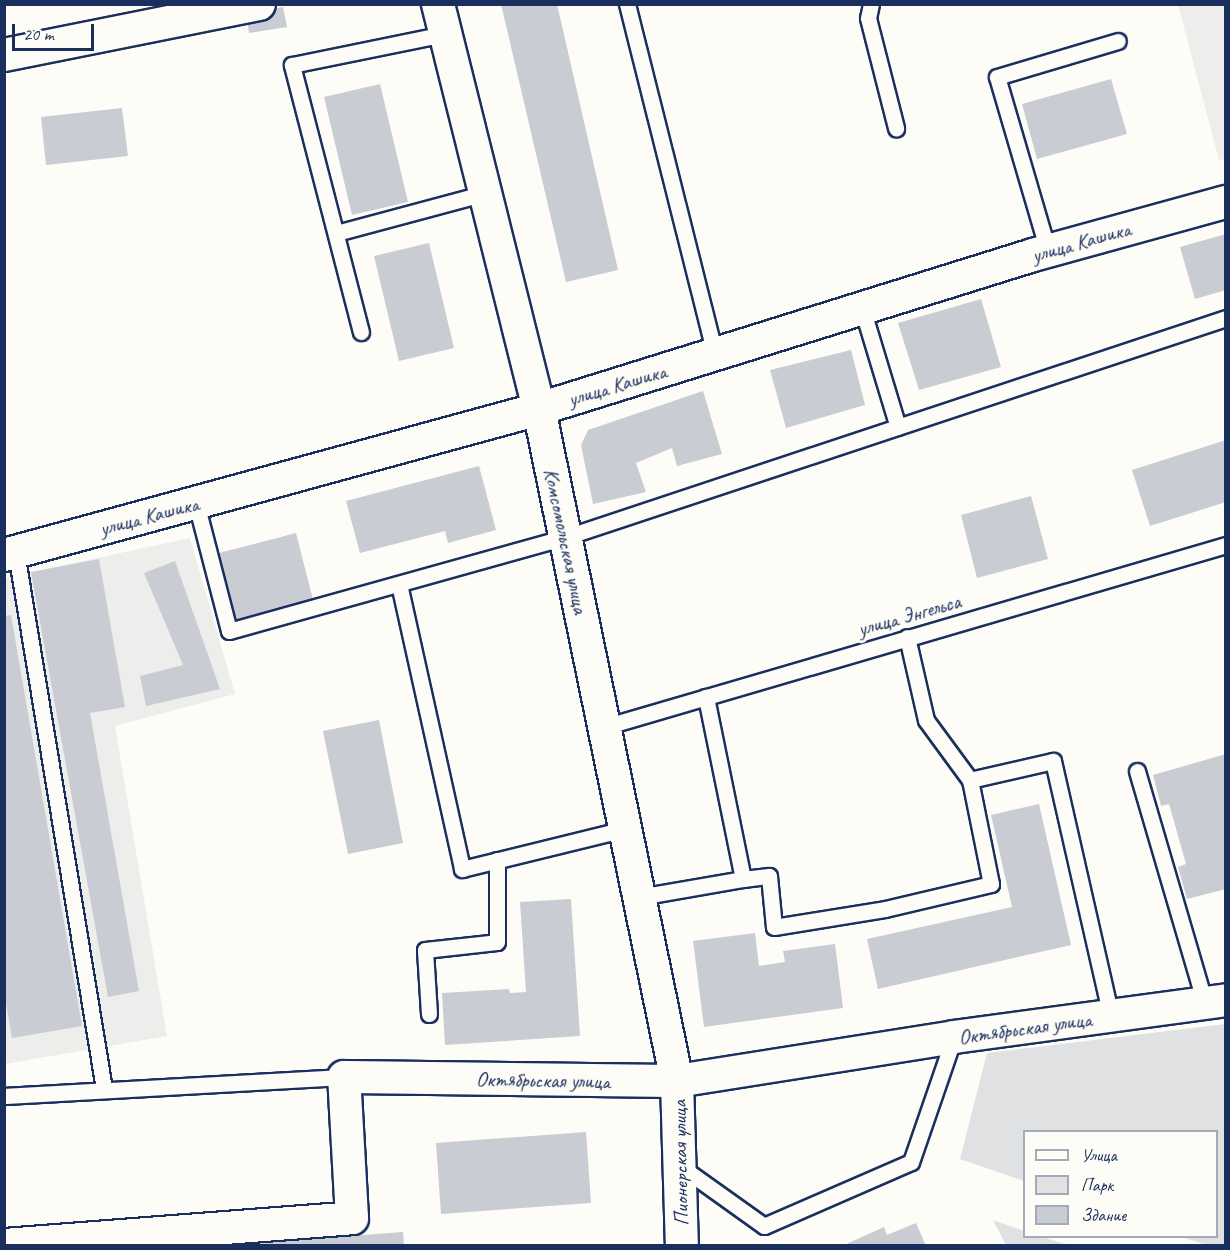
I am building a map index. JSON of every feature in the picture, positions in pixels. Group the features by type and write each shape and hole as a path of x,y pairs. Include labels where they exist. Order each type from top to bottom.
{"street":[{"path":"4,55 217,9 259,4"},
{"name":"Комсомольская улица","path":"438,4 539,409 677,1081"},
{"name":"улица Кашика","path":"10,554 539,409 1048,251 1226,202"},
{"name":"Октябрьская улица","path":"344,1077 677,1081 954,1037 1215,1002"},
{"path":"4,1245 352,1218 344,1077"},
{"name":"Пионерская улица","path":"677,1081 682,1245"}],"lane":[{"path":"627,4 715,354"},
{"path":"871,4 868,18 896,128"},
{"path":"361,332 292,65 446,34"},
{"path":"1048,251 997,76 1118,41"},
{"path":"336,233 485,193"},
{"path":"862,308 898,427"},
{"path":"196,503 229,631 566,537 1226,318"},
{"path":"1219,547 1226,557"},
{"name":"улица Энгельса","path":"604,727 1219,547"},
{"path":"10,554 104,1089"},
{"path":"399,584 462,869 625,829"},
{"path":"639,897 769,876 774,927 885,909 991,884 970,780 926,720 907,637"},
{"path":"706,697 742,879"},
{"path":"970,780 1053,761 1111,1016"},
{"path":"1137,771 1215,1002"},
{"path":"429,1014 425,950 497,942 497,860"},
{"path":"680,1166 764,1226 911,1162 954,1037"},
{"path":"4,1096 344,1077"}],"shaded area":[{"path":"1178,5 1225,5 1225,159 1219,160"},
{"path":"190,538 235,694 115,726 167,1036 5,1064 4,578"}],"green space":[{"path":"1225,1024 1225,1245 1207,1245 1184,1238 1218,1238 1218,1130 1023,1130 1023,1181 960,1159 987,1053"},
{"path":"993,1220 1023,1231 1023,1238 1045,1238 1068,1245 1006,1245"}],"building":[{"path":"501,4 557,4 618,270 566,282"},
{"path":"283,7 287,27 249,33 246,14"},
{"path":"1111,79 1127,134 1037,159 1022,104"},
{"path":"380,84 408,202 352,215 324,97"},
{"path":"122,108 128,156 46,165 41,117"},
{"path":"1226,234 1226,290 1195,299 1180,247"},
{"path":"429,243 454,348 399,361 374,256"},
{"path":"981,299 1001,367 919,390 898,323"},
{"path":"851,350 865,405 786,428 770,370"},
{"path":"703,391 722,454 677,466 672,448 636,463 646,492 593,504 581,445 588,430"},
{"path":"1226,440 1226,502 1150,526 1132,470"},
{"path":"479,466 496,530 448,543 445,531 360,553 346,501"},
{"path":"1031,496 1048,559 977,578 961,515"},
{"path":"296,533 313,600 236,620 219,553"},
{"path":"99,559 125,707 90,713 139,991 108,997 31,572"},
{"path":"175,561 220,689 146,706 140,676 183,665 144,573"},
{"path":"11,615 82,1026 12,1038 4,992 4,616"},
{"path":"379,720 403,843 348,854 323,731"},
{"path":"1226,754 1226,889 1187,899 1178,867 1186,864 1169,804 1161,806 1153,775"},
{"path":"1039,804 1071,945 878,989 867,939 1012,907 991,815"},
{"path":"571,899 580,1036 445,1045 442,993 509,989 510,993 526,992 520,902"},
{"path":"755,933 759,966 785,962 783,951 835,944 843,1008 704,1027 693,941"},
{"path":"586,1132 591,1203 441,1214 436,1143"},
{"path":"916,1223 926,1246 842,1246 884,1227 887,1235"},
{"path":"403,1232 404,1246 245,1246 244,1244"}]}
